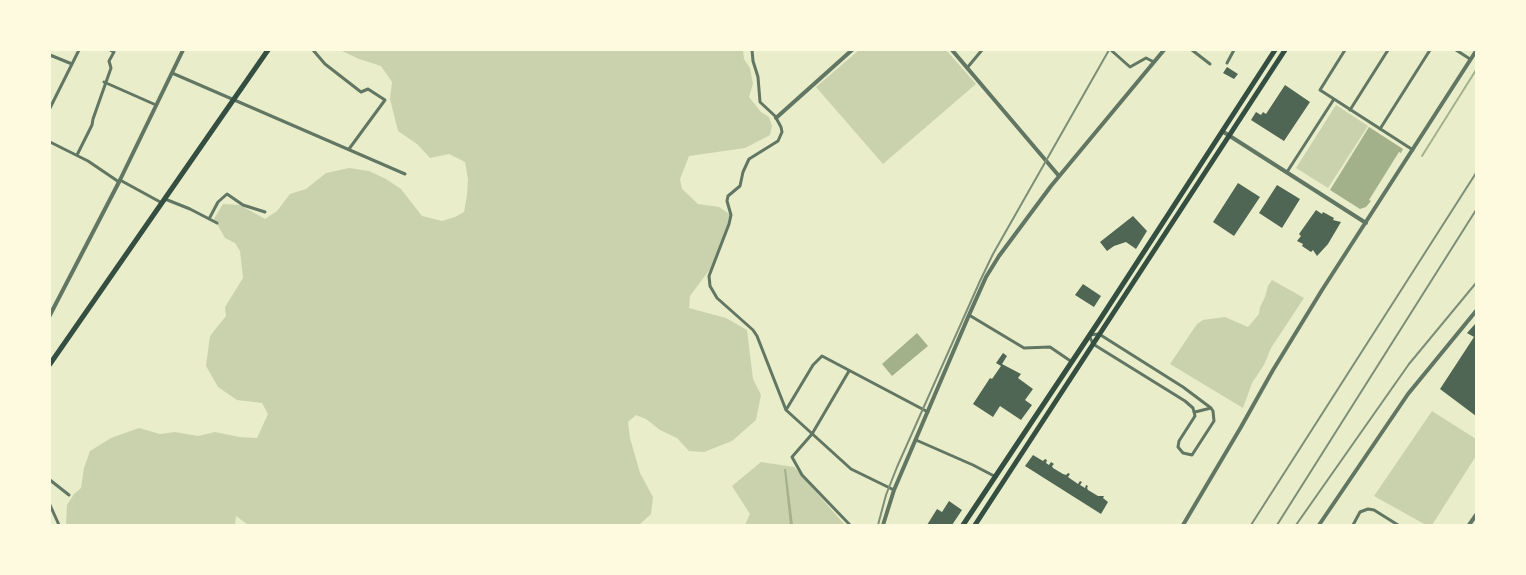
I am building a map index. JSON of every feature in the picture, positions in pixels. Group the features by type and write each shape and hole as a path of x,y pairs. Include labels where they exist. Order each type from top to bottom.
{"main road":[{"path":"50,364 268,50"},
{"path":"975,525 1285,50"},
{"path":"964,525 1072,362 1272,51"}],"street":[{"path":"50,108 79,50"},
{"path":"77,155 92,125 104,82 111,68 109,61 114,52 110,50"},
{"path":"50,315 120,181 182,50"},
{"path":"313,50 324,64 360,92 368,89 385,100 348,149"},
{"path":"752,50 758,77 760,102 776,118 781,127 781,137 778,141 750,159 743,172 740,186 728,196 726,201 731,215 709,276 710,286 717,298 753,330 757,336 786,410 851,469 894,490"},
{"path":"776,118 852,50"},
{"path":"952,50 1059,176"},
{"path":"967,69 982,50"},
{"path":"883,525 894,490 986,277 1028,215 1164,50"},
{"path":"1192,50 1210,64"},
{"path":"1227,63 1234,50"},
{"path":"1345,50 1320,90 1413,150"},
{"path":"1350,110 1388,50"},
{"path":"1380,129 1430,50"},
{"path":"1456,50 1470,59"},
{"path":"1112,51 1130,67 1146,58 1154,62"},
{"path":"1183,525 1273,370 1476,51"},
{"path":"50,55 72,64"},
{"path":"172,73 405,174"},
{"path":"104,82 157,106"},
{"path":"1287,172 1334,99"},
{"path":"1222,131 1366,223"},
{"path":"50,142 77,155 120,181 163,201 190,209 217,223"},
{"path":"209,219 218,202 227,194 243,205 265,212"},
{"path":"1319,525 1408,394 1476,311"},
{"path":"969,316 1024,348 1050,347 1072,362"},
{"path":"1099,334 1184,387 1211,408 1214,421 1192,455 1183,453 1178,447 1195,416 1193,408 1185,401 1093,344 1089,335 1099,334"},
{"path":"786,410 813,365 822,356 928,412"},
{"path":"849,371 812,434 792,457 802,475 850,525"},
{"path":"1195,412 1211,408"},
{"path":"916,440 996,477"},
{"path":"50,480 69,495"},
{"path":"50,504 59,525"},
{"path":"1353,525 1360,512 1368,509 1374,510 1398,525"},
{"path":"1469,525 1476,515"}],"shaded area":[{"path":"340,50 743,50 744,59 750,68 753,84 749,97 761,112 769,117 772,126 770,135 745,148 689,156 680,179 682,189 698,204 719,207 731,215 713,265 690,296 689,308 726,318 747,330 753,379 761,395 756,420 732,441 704,452 689,451 677,438 636,415 628,422 630,438 640,473 653,497 651,514 639,525 248,525 236,516 235,525 66,525 67,505 74,494 81,488 84,468 90,451 111,438 139,428 160,434 175,432 198,436 215,432 239,437 257,438 268,414 262,403 237,400 218,387 206,366 210,336 226,316 225,307 243,278 240,251 235,243 225,238 214,219 223,204 240,205 265,219 277,211 290,194 306,189 326,173 349,168 369,171 386,179 401,189 422,216 442,221 464,212 468,179 465,162 449,154 430,158 417,144 398,131 390,99 392,82 381,66"},
{"path":"859,50 946,50 976,84 883,164 816,87"},
{"path":"1336,105 1368,126 1328,188 1296,168"},
{"path":"1369,127 1403,149 1401,153 1399,152 1369,200 1371,201 1366,207 1360,209 1330,190"},
{"path":"1272,280 1304,298 1271,348 1264,365 1252,383 1243,408 1170,364 1197,324 1203,320 1225,317 1248,327 1259,314 1268,286"},
{"path":"917,333 928,346 892,376 882,364"},
{"path":"1432,411 1476,439 1476,456 1432,525 1426,525 1374,496"},
{"path":"761,462 794,467 845,525 745,525 750,514 732,486"},
{"path":"784,469 786,469 793,525 790,525"}],"building":[{"path":"1227,67 1238,74 1234,79 1223,73"},
{"path":"1285,85 1310,102 1284,141 1251,120 1256,112 1261,115 1263,112 1266,114"},
{"path":"1238,183 1260,197 1234,236 1213,222"},
{"path":"1277,185 1300,199 1282,228 1259,213"},
{"path":"1316,210 1334,218 1333,220 1341,222 1328,244 1317,256 1313,250 1311,252 1297,241 1301,236 1299,234"},
{"path":"1133,216 1147,231 1136,249 1126,242 1114,246 1107,251 1100,242"},
{"path":"1083,284 1101,296 1094,307 1075,295"},
{"path":"1476,323 1476,416 1440,389 1474,337 1467,333"},
{"path":"1003,353 1007,356 1002,364 1021,374 1018,378 1033,389 1025,400 1032,405 1021,420 1000,406 993,417 973,404 990,378 992,379 1001,366 996,363"},
{"path":"1033,455 1043,461 1047,460 1046,463 1049,465 1051,462 1054,464 1053,468 1063,474 1070,474 1068,477 1078,484 1080,481 1082,482 1080,485 1085,488 1086,485 1088,486 1088,490 1098,496 1104,496 1103,498 1108,502 1101,514 1025,466"},
{"path":"949,501 962,510 952,525 927,525 937,509 942,512"}],"waterway":[{"path":"1422,156 1476,70"}],"railway":[{"path":"878,525 886,495 897,467 993,254 1109,50"},
{"path":"1251,525 1476,173"},
{"path":"1277,525 1476,210"},
{"path":"1296,525 1409,364 1476,283"}]}
